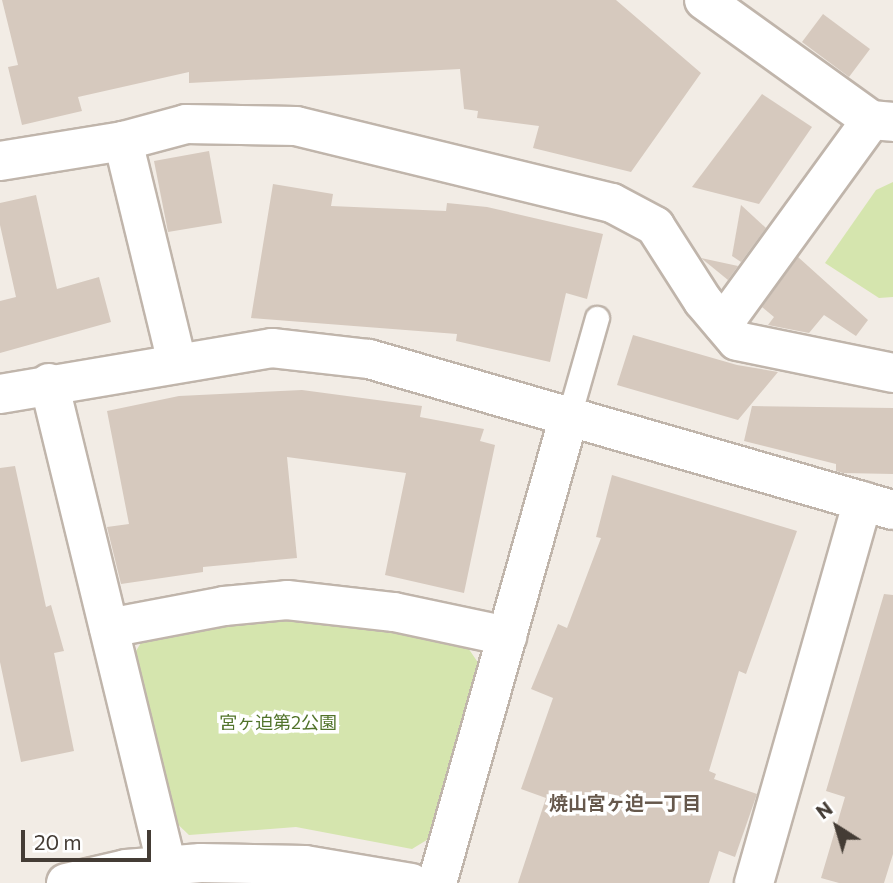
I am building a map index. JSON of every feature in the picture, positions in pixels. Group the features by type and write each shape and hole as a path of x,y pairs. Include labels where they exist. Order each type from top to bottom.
{"street":[{"path":"704,0 882,121 723,324"},
{"path":"1,155 123,141 186,124 296,126 612,203 655,226 737,341 893,373"},
{"path":"123,141 177,362"},
{"path":"0,394 49,383 272,348 369,359 878,506 754,883"},
{"path":"49,383 169,874"},
{"path":"437,883 569,416"},
{"path":"109,628 224,606 287,600 394,612 507,636"},
{"path":"66,883 126,869 169,874 305,865 411,883"}],"lane":[{"path":"569,416 597,317"}],"green space":[{"path":"893,182 893,297 879,298 825,263 876,190"},
{"name":"宮ヶ迫第2公園","path":"282,615 466,645 479,664 435,835 412,849 296,827 189,835 167,814 133,656 142,641"}],"building":[{"path":"2,0 616,0 701,73 631,172 533,148 539,126 477,118 478,111 464,109 460,69 189,83 189,72 78,97 82,111 22,125 8,67 18,65"},
{"path":"823,14 870,49 849,77 802,42"},
{"path":"762,94 812,127 759,204 692,187"},
{"path":"209,151 222,223 168,232 154,161"},
{"path":"273,184 333,194 331,206 446,211 447,203 487,207 603,234 587,299 566,293 550,362 456,341 457,334 251,318"},
{"path":"36,195 57,289 99,277 111,322 0,353 0,301 16,297 0,225 0,203"},
{"path":"741,205 766,228 741,262 732,256"},
{"path":"798,257 868,320 856,336 824,315 809,333 768,325 774,317 762,307"},
{"path":"701,258 738,266 728,280"},
{"path":"633,335 737,365 778,372 738,420 617,385"},
{"path":"302,390 422,406 420,417 484,429 480,441 495,445 464,593 385,575 406,473 287,457 297,558 203,567 203,572 121,584 107,527 129,524 107,411 179,396"},
{"path":"752,406 893,408 893,474 843,473 836,471 836,464 744,441"},
{"path":"15,466 46,607 51,605 64,651 54,653 74,751 21,762 0,662 0,468"},
{"path":"612,475 797,531 746,674 739,671 709,771 716,774 714,779 757,794 735,857 719,851 709,883 518,883 546,798 521,789 553,698 531,689 558,624 567,628 601,538 596,537"},
{"path":"884,594 893,595 893,854 884,883 839,883 821,878 845,797 826,791"}],"district":[{"name":"焼山宮ヶ迫一丁目","path":"625,803"}]}
